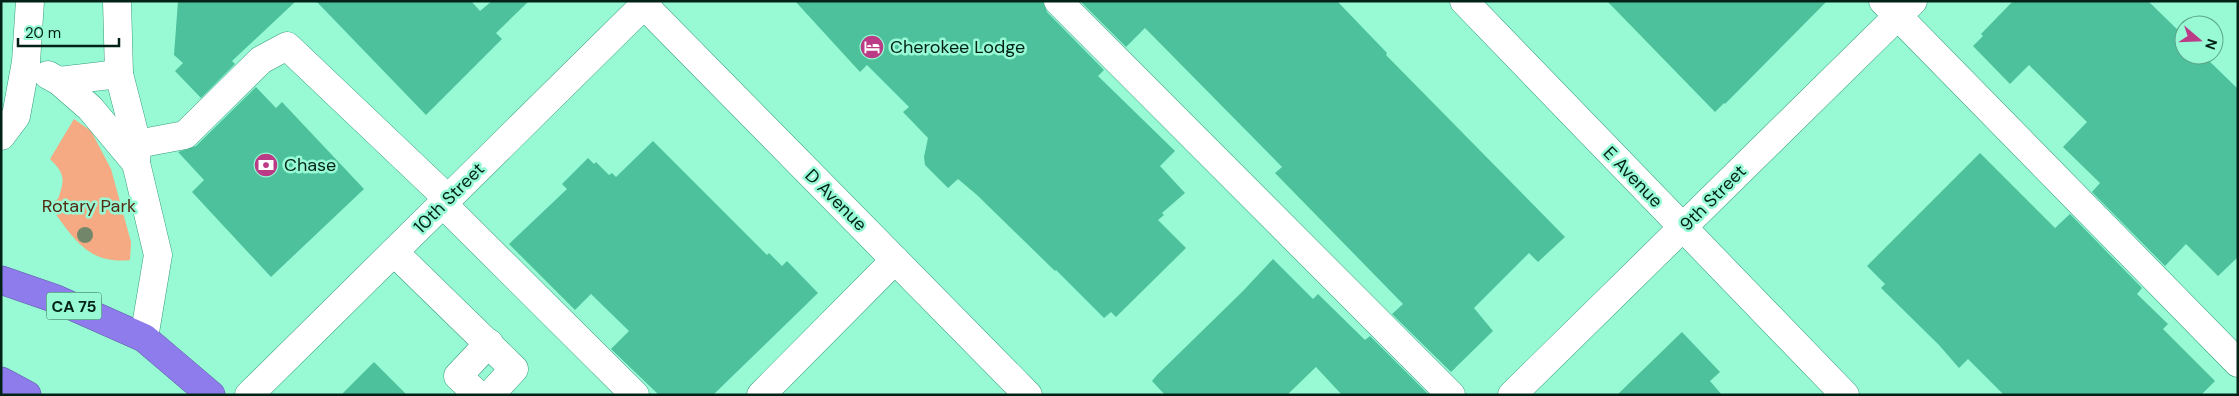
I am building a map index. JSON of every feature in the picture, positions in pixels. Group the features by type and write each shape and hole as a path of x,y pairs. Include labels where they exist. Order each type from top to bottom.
{"highway":[{"name":"CA 75","path":"1,280 56,298 144,338 211,395"},
{"path":"1,381 27,395"}],"street":[{"path":"1,136 16,116 26,62 30,1"},
{"path":"117,1 119,74 158,255 144,338"},
{"path":"1058,1 1451,395"},
{"name":"E Avenue","path":"1464,1 1845,395"},
{"name":"10th Street","path":"249,395 646,3"},
{"name":"D Avenue","path":"646,3 894,260 1028,395"},
{"path":"1898,6 2238,362"},
{"name":"9th Street","path":"1512,395 1683,228 1898,6"},
{"path":"137,153 185,135 261,60 287,46 446,201 635,395"},
{"path":"26,62 59,81 137,153"},
{"path":"59,81 119,74"},
{"path":"394,252 514,369 490,395"},
{"path":"761,395 894,260"},
{"path":"478,395 458,376 489,343"}],"green space":[{"name":"Rotary Park","path":"74,119 91,131 111,169 131,242 130,260 102,258 91,253 73,237 48,204 58,199 62,186 61,173 50,159"}],"building":[{"path":"178,1 296,1 232,61 235,64 201,98 175,71 183,63 174,55"},
{"path":"316,1 471,1 480,11 492,1 529,1 496,33 502,39 426,115"},
{"path":"795,1 1043,1 1047,12 1104,70 1098,76 1175,151 1160,166 1185,193 1162,213 1164,215 1158,220 1186,248 1116,317 1111,312 1104,318 977,195 958,179 948,188 925,165 924,157 928,138 903,112 909,107 867,65 860,72"},
{"path":"1080,1 1337,1 1387,53 1386,55 1565,237 1538,262 1529,253 1474,308 1493,331 1451,372 1392,314 1403,304 1275,173 1282,167 1145,28 1126,47"},
{"path":"1607,1 1827,1 1715,112"},
{"path":"2013,1 2148,1 2174,26 2174,65 2213,65 2238,89 2238,257 2218,276 2186,244 2165,266 2092,192 2100,183 2063,147 2087,122 2029,65 2010,84 1973,46 1983,36 1981,34"},
{"name":"Chase","path":"256,87 276,108 282,102 364,189 271,277 192,192 204,180 178,152 196,146"},
{"path":"653,141 767,255 769,253 782,266 787,261 818,293 713,395 659,395 611,349 629,331 591,294 575,310 509,244 567,189 562,184 588,158 594,164 596,162 609,175 612,173 616,177"},
{"path":"1980,153 2055,228 2070,214 2142,288 2137,294 2168,324 2163,329 2215,381 2201,395 2004,395 1968,359 1959,368 1939,345 1881,288 1885,284 1867,266"},
{"path":"1273,259 1313,299 1318,294 1365,340 1370,336 1428,394 1342,395 1316,367 1287,395 1165,395 1152,381"},
{"path":"1682,332 1720,372 1710,381 1722,395 1617,395"},
{"path":"374,362 407,395 341,395"}],"place":[{"name":"Cherokee Lodge","path":"872,47"},
{"name":"Chase","path":"266,165"}]}
